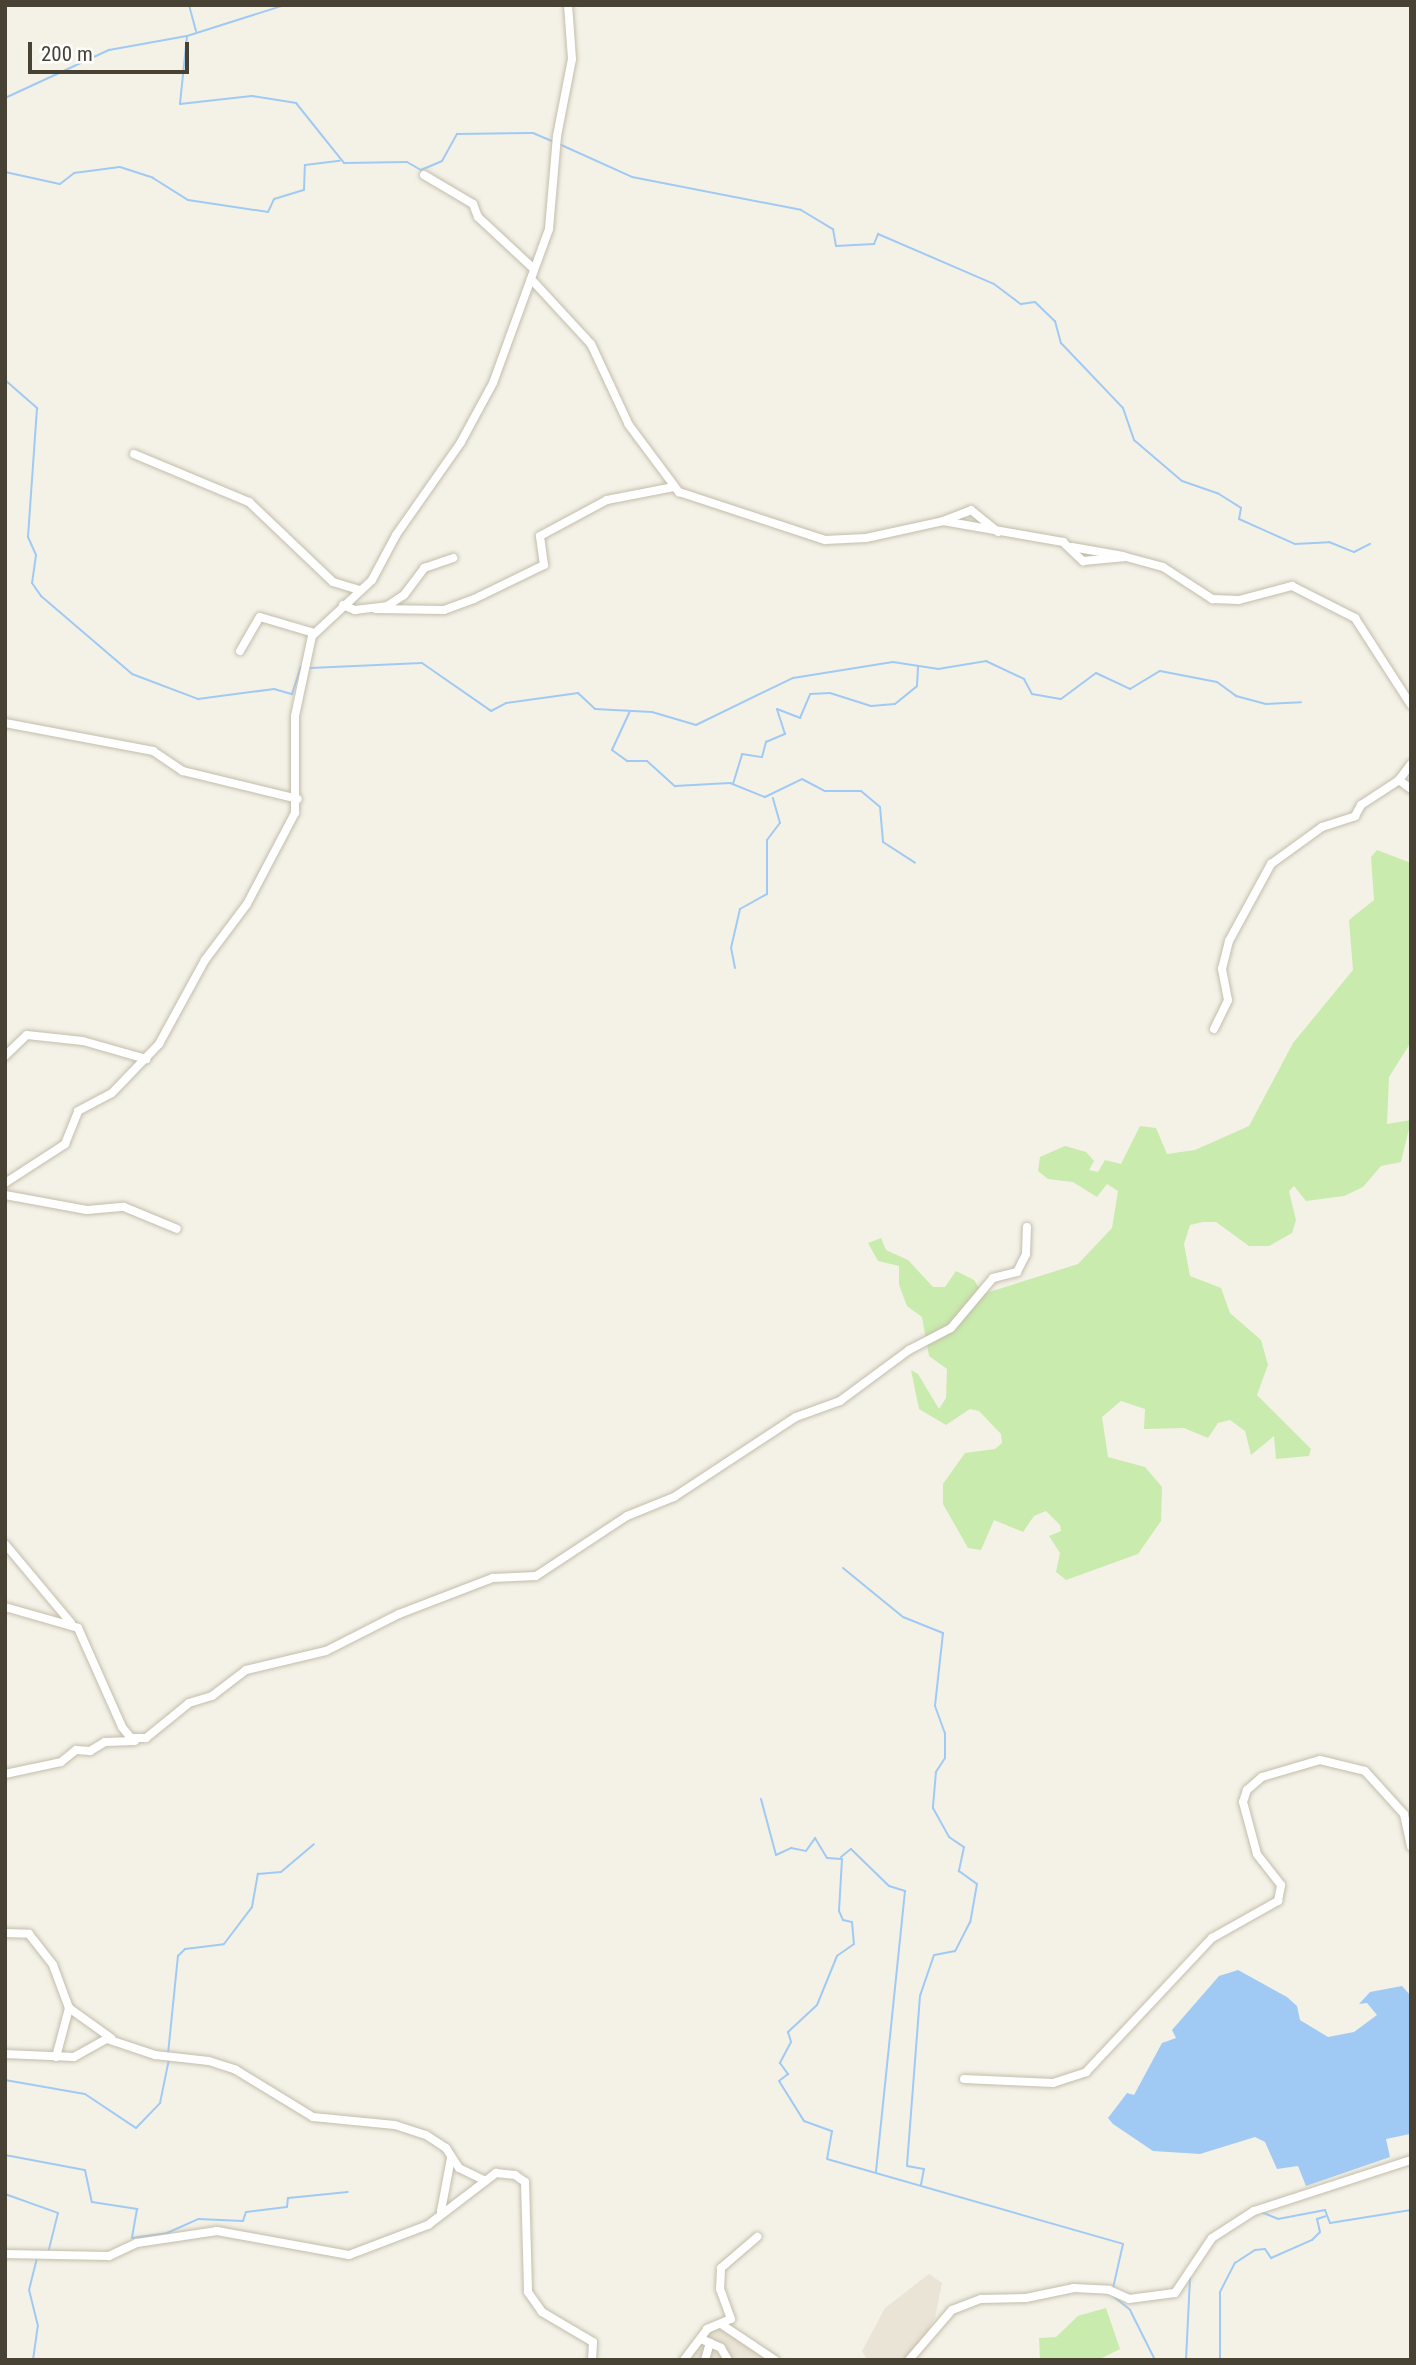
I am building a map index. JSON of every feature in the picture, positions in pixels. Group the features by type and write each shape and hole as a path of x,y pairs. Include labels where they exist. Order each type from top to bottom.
{"street":[{"path":"5,1183 65,1144 78,1111 112,1093 146,1059 247,904 298,799 295,716 304,666 314,633 372,580 487,394 531,279 555,207 557,136 572,59 568,5"},
{"path":"424,175 473,204 478,217 534,269"},
{"path":"531,279 591,344 629,425 674,487"},
{"path":"134,454 249,502 333,582 359,590"},
{"path":"343,605 376,609 444,610 474,599 545,564 540,536 607,500 674,487 825,540 856,540 943,522 971,510 998,533"},
{"path":"943,522 998,533 1042,537 1072,547 1083,561 1126,557 1172,571 1212,599 1239,600 1285,584 1341,608 1354,618 1411,705"},
{"path":"376,609 404,595 424,568 453,558"},
{"path":"240,651 250,626 260,617 314,633"},
{"path":"5,723 153,751 183,771 298,799"},
{"path":"1214,1029 1228,1000 1222,969 1228,941 1271,864 1322,827 1355,816 1361,805 1399,780 1411,764"},
{"path":"1399,780 1411,789"},
{"path":"5,1056 27,1035 83,1041 146,1059"},
{"path":"5,1195 87,1210 124,1207 177,1229"},
{"path":"5,1773 61,1762 76,1750 89,1751 105,1742 138,1740 246,1670 326,1651 398,1614 494,1578 524,1579 552,1568 627,1516 674,1497 796,1417 840,1401 909,1350 951,1328 978,1289 1003,1274 1017,1272 1026,1254 1027,1227"},
{"path":"5,1544 88,1646 122,1727 138,1740"},
{"path":"5,1607 71,1623"},
{"path":"964,2079 1053,2083 1086,2072 1212,1938 1279,1901 1281,1885 1257,1854 1243,1802 1247,1790 1262,1777 1320,1760 1365,1771 1404,1814 1411,1846"},
{"path":"5,1933 29,1934 53,1965 69,2008 113,2040"},
{"path":"56,2057 69,2008"},
{"path":"5,2054 74,2057 99,2041 113,2040 169,2056 236,2070 313,2117 395,2125 426,2135 451,2157 459,2168 484,2180"},
{"path":"440,2214 451,2157"},
{"path":"909,2360 952,2310 968,2302 1063,2288 1112,2291 1129,2299 1175,2293 1212,2238 1254,2211 1411,2160"},
{"path":"5,2254 109,2256 137,2243 217,2231 349,2255 428,2225 496,2173 526,2182 523,2264 528,2292 542,2312 593,2342 592,2360"},
{"path":"684,2360 701,2339 732,2314 720,2289 721,2268 757,2237"},
{"path":"721,2323 775,2360"},
{"path":"701,2339 710,2343 729,2360"},
{"path":"705,2360 710,2343"}],"shaded area":[{"path":"929,2274 942,2283 935,2318 922,2340 907,2360 867,2360 862,2351 885,2308"},
{"path":"721,2325 768,2360 686,2360 707,2333"}],"green space":[{"path":"1377,850 1411,863 1411,1042 1389,1077 1387,1124 1411,1120 1401,1162 1381,1166 1363,1187 1344,1196 1306,1201 1294,1186 1289,1191 1296,1220 1292,1233 1269,1246 1249,1246 1216,1222 1190,1225 1184,1244 1190,1276 1221,1288 1230,1313 1261,1340 1268,1365 1257,1395 1311,1449 1309,1456 1276,1459 1274,1436 1251,1455 1245,1431 1230,1420 1218,1423 1208,1438 1184,1428 1144,1429 1145,1409 1121,1401 1102,1417 1108,1457 1145,1467 1162,1487 1161,1521 1138,1554 1066,1580 1056,1572 1060,1553 1049,1536 1061,1531 1060,1525 1046,1511 1034,1516 1023,1532 994,1520 981,1550 968,1548 943,1504 943,1484 965,1453 995,1449 1002,1443 1001,1434 979,1411 970,1409 946,1425 919,1409 911,1370 918,1374 939,1409 946,1398 947,1369 929,1356 922,1317 907,1306 899,1285 899,1266 878,1261 868,1243 881,1238 886,1250 908,1260 933,1287 945,1287 956,1271 974,1280 983,1294 1078,1264 1112,1228 1118,1191 1107,1184 1097,1197 1073,1182 1048,1179 1038,1171 1040,1157 1065,1146 1086,1152 1094,1161 1089,1170 1098,1172 1105,1160 1121,1164 1140,1126 1156,1128 1167,1154 1195,1150 1249,1126 1293,1043 1353,970 1349,920 1374,900 1371,857"},
{"path":"1106,2308 1120,2349 1098,2360 1040,2360 1039,2338 1056,2337 1078,2316"}],"water":[{"path":"1238,1970 1287,1997 1297,2006 1300,2020 1328,2037 1354,2032 1377,2015 1367,2003 1359,2004 1370,1992 1402,1986 1411,1996 1410,2134 1386,2139 1390,2157 1306,2186 1298,2166 1277,2169 1265,2142 1255,2137 1200,2154 1153,2151 1108,2118 1127,2093 1134,2095 1162,2043 1176,2038 1172,2030 1219,1976"}],"waterway":[{"path":"189,5 196,31"},
{"path":"5,98 109,50 187,36 285,5"},
{"path":"187,36 180,104 252,96 296,103 344,163 407,162 421,170 442,161 457,134 533,133 554,142"},
{"path":"559,144 632,177 801,210 833,229 836,246 874,244 878,234 994,284 1021,304 1035,302 1055,321 1061,343 1123,408 1134,440 1182,481 1219,494 1241,508 1239,519 1295,544 1329,542 1354,552 1370,544"},
{"path":"5,172 60,184 74,173 120,167 153,178 188,200 268,212 274,199 304,190 305,165 340,161"},
{"path":"5,380 37,408 28,537 36,555 32,583 41,596 132,674 198,699 274,689 292,694 301,666"},
{"path":"310,668 422,663 491,711 506,703 578,693 595,709 652,712 696,725 793,678 893,662 938,669 986,661 1024,679 1032,694 1061,699 1096,673 1130,689 1160,671 1217,682 1236,696 1266,704 1301,702"},
{"path":"733,784 742,754 762,757 766,742 785,734 777,709 800,718 810,694 830,693 871,706 895,704 917,686 918,667"},
{"path":"630,711 612,750 627,761 647,761 675,786 730,783 765,797 802,779 825,791 861,791 880,807 883,842 915,863"},
{"path":"735,968 731,948 740,909 767,894 767,840 780,823 773,798"},
{"path":"843,1568 903,1617 943,1633 935,1706 945,1733 945,1758 936,1772 933,1808 949,1837 964,1847 959,1871 977,1884 970,1922 955,1951 934,1955 920,1996 907,2166 924,2169 921,2185"},
{"path":"761,1799 776,1855 791,1848 806,1851 815,1838 827,1858 842,1859 839,1911 843,1920 852,1922 854,1944 837,1956 817,2005 788,2032 791,2042 780,2063 788,2074 779,2081 804,2121 832,2131 827,2159 1123,2244 1113,2288"},
{"path":"168,2054 178,1956 185,1949 224,1944 252,1907 258,1874 281,1872 314,1844"},
{"path":"841,1857 851,1849 889,1886 905,1891 876,2173"},
{"path":"5,2080 85,2094 136,2128 160,2103 169,2059"},
{"path":"5,2155 85,2170 92,2202 137,2209 132,2238 167,2233 198,2219 243,2221 246,2212 287,2207 288,2198 348,2192"},
{"path":"5,2194 58,2213 49,2250"},
{"path":"1261,2212 1278,2219 1325,2210 1330,2223 1411,2210"},
{"path":"1220,2360 1220,2292 1235,2263 1255,2250 1265,2249 1271,2258 1312,2240 1320,2232 1317,2219 1326,2216"},
{"path":"33,2360 38,2326 29,2290 37,2259"},
{"path":"1186,2360 1190,2277"},
{"path":"1113,2296 1130,2310 1155,2360"}]}
